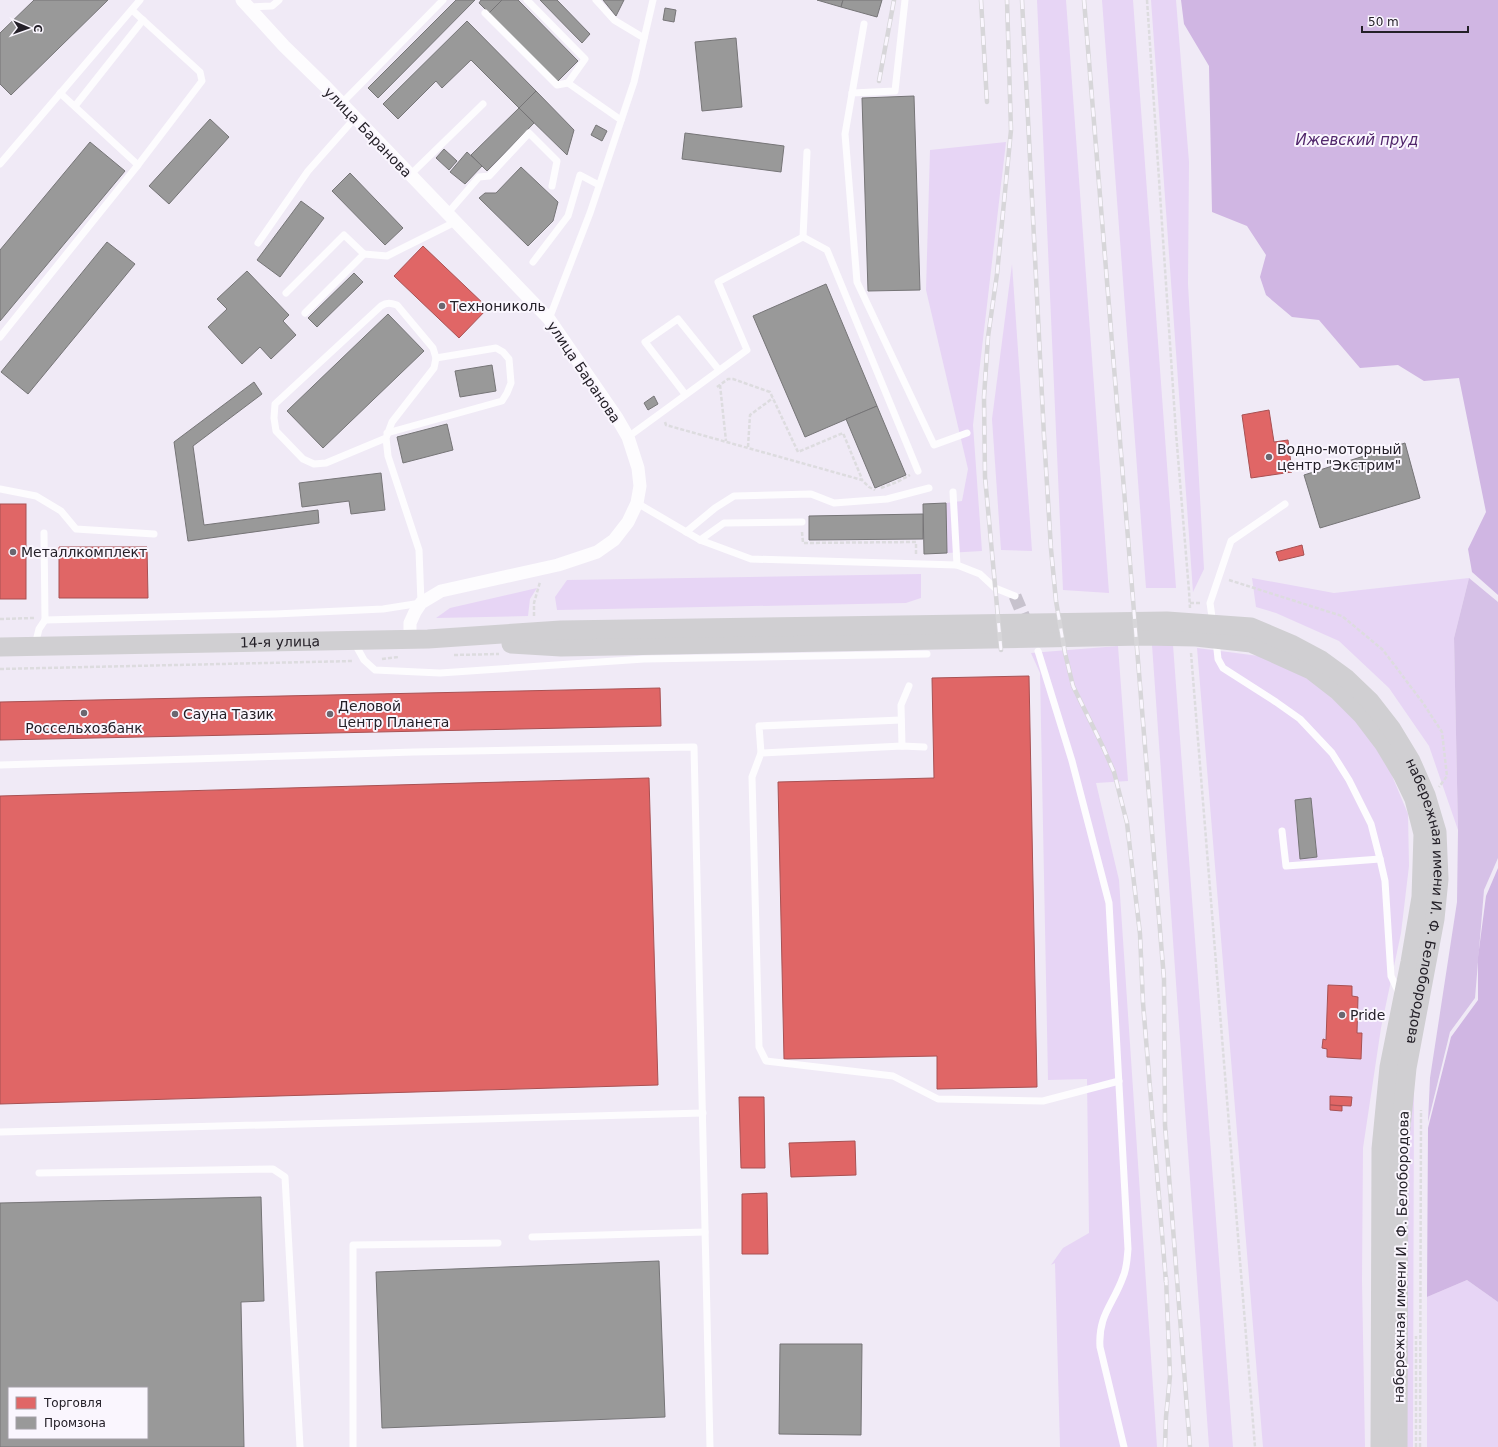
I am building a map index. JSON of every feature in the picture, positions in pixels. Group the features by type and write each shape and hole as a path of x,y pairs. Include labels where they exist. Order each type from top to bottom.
{"main road":[{"name":"14-я улица","path":"0,647 353,640 561,638 1167,621 1251,635"},
{"name":"набережная имени И. Ф. Белобородова","path":"1251,635 1311,670 1338,691 1362,715 1384,744 1402,774 1414,800 1423,834 1422,897 1389,1067 1381,1149 1380,1447"},
{"name":"набережная имени И. Ф. Белобородова","path":"1251,635 1291,644 1321,660 1347,679 1370,701 1391,728 1411,761 1426,795 1437,832 1439,879 1435,919 1407,1068 1400,1141 1398,1447"}],"street":[{"name":"улица Баранова","path":"245,4 549,319 617,418 628,437 638,468 640,486 637,503 628,522 614,540 597,552 558,565 441,591 421,603"},
{"path":"419,639 410,623 421,603"}],"lane":[{"path":"0,164 140,0"},
{"path":"245,4 272,6 279,0"},
{"path":"341,104 443,0"},
{"path":"484,13 557,85 568,83 585,59 527,0"},
{"path":"596,0 614,20 644,38"},
{"path":"549,319 599,185 634,82 653,0"},
{"path":"852,93 895,91 905,0"},
{"path":"0,337 202,81 200,72 132,10"},
{"path":"75,106 143,20"},
{"path":"864,24 844,134 857,282 934,445 967,433"},
{"path":"568,83 621,120"},
{"path":"60,93 138,164"},
{"path":"410,175 483,104"},
{"path":"258,244 308,171 355,118"},
{"path":"286,293 344,235 364,254 388,256 450,218 479,177 489,176 529,133 558,161 552,186"},
{"path":"803,237 807,152"},
{"path":"533,262 568,216 580,175 599,185"},
{"path":"628,437 747,350 718,282 803,237"},
{"path":"803,237 827,250 918,471"},
{"path":"305,313 364,254"},
{"path":"45,620 275,614 383,609 421,603 419,550 388,456 387,435 392,422 434,368 436,358 433,348 397,305 386,303 275,404 274,418 276,431 303,459 314,464 326,463 387,435 502,401 508,393 511,383 509,359 504,352 496,348 436,358"},
{"path":"685,394 645,342 678,319 719,370"},
{"path":"686,532 715,508 734,496 811,494 834,502 887,499 930,488"},
{"path":"0,489 36,496 61,511 76,529 154,534"},
{"path":"953,492 957,565"},
{"path":"637,503 700,540 751,559 957,565 980,574 995,588 1014,596"},
{"path":"1285,504 1231,541 1210,603 1218,659 1223,668 1300,718 1332,753 1349,780 1371,824 1380,859 1385,881 1392,976 1402,999"},
{"path":"700,540 724,523 802,522"},
{"path":"35,647 39,629 45,620 44,533"},
{"path":"353,640 364,660 375,670 440,673 644,659 927,654"},
{"path":"1038,651 1072,760 1109,903 1128,1257 1123,1278 1102,1321 1099,1334 1100,1347 1124,1447"},
{"path":"902,746 901,705 909,686"},
{"path":"902,720 759,726 761,753 752,777 759,1048 766,1061 893,1076 938,1099 1043,1101 1119,1081"},
{"path":"761,753 902,746 924,747"},
{"path":"0,765 414,752 694,747 710,1447"},
{"path":"1282,831 1286,866 1380,859"},
{"path":"0,1132 703,1113"},
{"path":"39,1173 273,1169 285,1177 300,1447"},
{"path":"532,1237 705,1232"},
{"path":"353,1447 353,1245 498,1242"}],"path":[{"path":"1147,0 1175,425 1190,591"},
{"path":"714,389 728,379 733,379 770,392 798,452 843,433 862,480 869,487 875,490 897,482 918,471"},
{"path":"720,385 726,441"},
{"path":"748,448 750,415 773,398"},
{"path":"659,413 666,424 862,480"},
{"path":"665,422 671,418"},
{"path":"802,522 802,543 916,542 916,564"},
{"path":"1219,577 1282,595 1342,616 1383,650 1423,703 1442,732 1447,776 1438,789"},
{"path":"535,620 534,603 541,581"},
{"path":"1190,649 1254,1447"},
{"path":"449,655 504,654"},
{"path":"0,669 335,662 402,657"},
{"path":"1420,1447 1421,1106"},
{"path":"1416,1295 1416,1447"}],"shaded area":[{"path":"1037,0 1066,0 1109,593 1063,590"},
{"path":"1102,0 1133,0 1176,588 1146,588"},
{"path":"1151,0 1176,0 1189,162 1188,284 1204,569 1193,592"},
{"path":"1006,142 973,425 982,551 947,553 946,503 962,501 968,469 926,290 930,150"},
{"path":"1012,264 1032,551 1001,550 992,419"},
{"path":"921,574 921,598 906,603 557,610 555,597 567,580"},
{"path":"1252,578 1334,593 1469,578 1454,638 1458,830 1429,746 1389,688 1339,641 1276,613 1256,607"},
{"path":"1469,578 1498,602 1498,858 1484,890 1475,998 1450,1032 1428,1122 1430,1078 1457,902 1458,830 1454,638"},
{"path":"537,588 530,599 528,616 436,618 450,608"},
{"path":"1152,645 1173,645 1233,1447 1209,1447"},
{"path":"1118,646 1128,781 1096,783 1119,880 1157,1447 1060,1447 1055,1263 1051,1265 1063,1248 1089,1233 1087,1079 1048,1080 1040,673 1031,653"},
{"path":"1197,648 1259,656 1313,681 1370,733 1388,766 1408,814 1409,866 1401,933 1381,1028 1363,1148 1362,1281 1365,1447 1263,1447"},
{"path":"1414,1080 1413,1447 1407,1447 1407,1158"},
{"path":"1467,1280 1498,1302 1498,1447 1427,1447 1427,1297"}],"water":[{"name":"Ижевский пруд","path":"1181,0 1498,0 1498,595 1472,572 1468,549 1486,512 1459,378 1424,381 1398,365 1360,368 1319,320 1292,317 1266,295 1260,277 1266,255 1247,226 1212,212 1209,66 1184,24"},
{"path":"1498,868 1498,1302 1467,1280 1427,1297 1428,1128 1451,1037 1478,1000 1478,957 1486,896"}],"building: Торговля":[{"path":"423,246 488,308 459,338 394,276"},
{"name":"Водно-моторный центр \"Экстрим\"","path":"1269,410 1274,442 1288,440 1292,472 1251,478 1242,415"},
{"name":"Металлкомплект","path":"0,504 26,504 26,599 0,599"},
{"path":"1302,545 1304,555 1279,561 1276,552"},
{"path":"59,547 147,547 148,598 59,598"},
{"path":"1029,676 1037,1087 937,1089 937,1056 784,1059 778,782 934,778 932,678"},
{"name":"Деловой центр Планета","path":"660,688 661,726 0,740 0,702"},
{"path":"649,778 658,1085 0,1104 0,796"},
{"name":"Pride","path":"1328,985 1352,986 1352,996 1358,997 1357,1033 1362,1033 1361,1059 1327,1057 1327,1049 1322,1048 1323,1039 1326,1040"},
{"path":"1330,1096 1352,1097 1351,1106 1330,1105"},
{"path":"739,1097 764,1097 765,1168 741,1168"},
{"path":"1330,1105 1342,1106 1342,1111 1330,1110"},
{"path":"855,1141 856,1175 791,1177 789,1143"},
{"path":"767,1193 768,1254 742,1254 742,1194"}],"building: Промзона":[{"path":"34,0 108,0 11,95 0,84 0,33"},
{"path":"456,0 475,0 378,98 368,88"},
{"path":"481,0 502,0 489,13 479,3"},
{"path":"502,0 518,0 578,61 557,82 489,13"},
{"path":"540,0 557,0 590,34 582,43"},
{"path":"603,0 624,0 616,16"},
{"path":"817,0 843,0 841,7"},
{"path":"843,0 882,0 877,17 841,7"},
{"path":"665,8 676,10 674,22 663,20"},
{"path":"467,21 536,91 519,108 471,60 442,88 436,81 398,119 383,104"},
{"path":"736,38 742,107 702,111 695,42"},
{"path":"536,91 574,130 567,155 519,108"},
{"path":"914,96 920,290 868,291 862,98"},
{"path":"519,108 534,123 487,171 471,155"},
{"path":"210,119 229,137 169,204 149,186"},
{"path":"596,125 607,131 602,141 591,135"},
{"path":"685,133 784,146 781,172 682,159"},
{"path":"90,142 125,171 0,321 0,250"},
{"path":"444,149 457,161 449,170 436,158"},
{"path":"467,152 482,166 465,184 450,172"},
{"path":"521,167 558,202 553,221 528,246 479,198 485,193 496,193"},
{"path":"350,173 403,228 385,245 332,191"},
{"path":"301,201 324,218 280,277 257,260"},
{"path":"107,242 135,264 28,394 1,372"},
{"path":"247,271 289,315 283,321 296,335 271,359 260,347 242,364 208,327 227,309 217,299"},
{"path":"354,273 363,282 317,327 308,318"},
{"path":"826,284 877,406 805,437 753,316"},
{"path":"388,314 424,351 323,448 287,411"},
{"path":"492,365 496,391 460,397 455,371"},
{"path":"254,382 262,394 193,446 204,525 318,510 319,523 188,541 174,442"},
{"path":"654,396 658,404 648,410 644,403"},
{"path":"877,406 906,475 875,488 846,419"},
{"path":"447,424 453,450 403,463 397,437"},
{"path":"1405,443 1420,498 1320,528 1304,475"},
{"path":"381,473 385,510 351,514 349,501 302,507 299,483"},
{"path":"946,503 947,553 924,554 923,504"},
{"path":"923,514 923,539 809,540 809,516"},
{"path":"1311,798 1317,857 1300,859 1295,800"},
{"path":"261,1197 264,1301 241,1302 244,1447 0,1447 0,1203"},
{"path":"659,1261 665,1417 382,1428 376,1272"},
{"path":"780,1344 862,1344 861,1435 779,1434"}],"tunnel":[{"path":"1015,596 1029,629"}],"railway":[{"path":"879,81 894,0"},
{"path":"981,0 987,102"},
{"path":"1001,650 985,477 984,397 988,337 997,274 1011,130 1007,0"},
{"path":"1022,0 1044,436 1051,549 1056,601 1065,653 1073,686 1114,772 1127,823 1140,934 1143,1003 1166,1282"},
{"path":"1084,0 1164,979 1165,1125 1190,1447"},
{"path":"1165,1447 1170,1376 1166,1277"}],"place":[{"name":"Технониколь","path":"442,306"},
{"name":"Водно-моторный центр \"Экстрим\"","path":"1269,457"},
{"name":"Металлкомплект","path":"13,552"},
{"name":"Россельхозбанк","path":"84,713"},
{"name":"Сауна Тазик","path":"175,714"},
{"name":"Деловой центр Планета","path":"330,714"},
{"name":"Pride","path":"1342,1015"}]}
